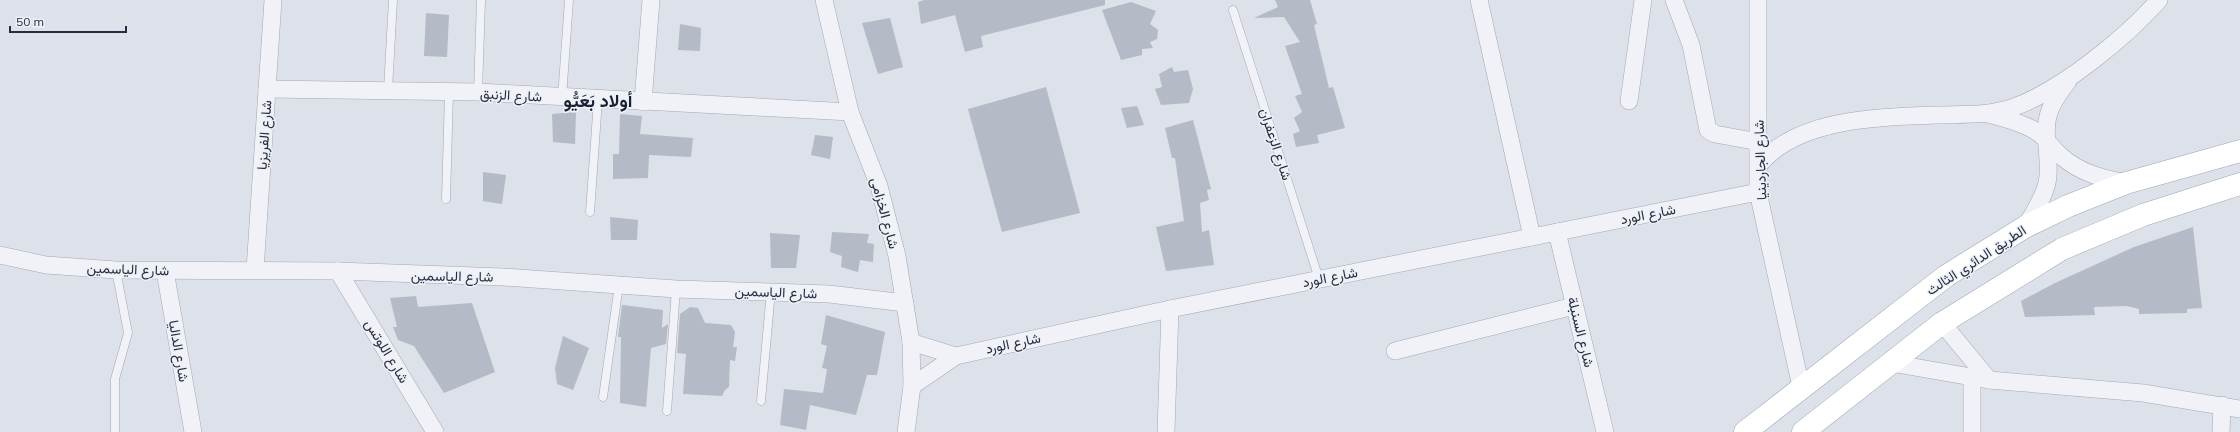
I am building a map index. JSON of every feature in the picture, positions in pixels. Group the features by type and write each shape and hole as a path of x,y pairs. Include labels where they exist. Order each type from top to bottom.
{"main road":[{"name":"الطريق الدائري الثالث","path":"1745,432 1801,387 1946,276 2025,227 2068,206 2126,183 2240,151"},
{"path":"1813,429 1942,322 2062,249 2143,215 2240,184"}],"street":[{"name":"شارع الفريزيا","path":"255,270 273,0"},
{"path":"643,102 651,0"},
{"name":"شارع الخزامى","path":"824,0 850,112 879,186 897,256 911,342 912,386 906,432"},
{"path":"1479,0 1532,238"},
{"path":"1629,100 1643,0"},
{"path":"1674,0 1691,45 1708,130 1715,134 1759,142"},
{"name":"شارع الجاردينيا","path":"1758,0 1758,192 1801,387"},
{"path":"1759,165 1769,152 1790,139 1826,127 1903,117 1986,113 2013,108 2031,100 2072,75 2108,47 2147,13 2159,0"},
{"path":"2025,227 2038,204 2046,184 2050,163 2047,140 2050,110 2072,75"},
{"name":"شارع الزنبق","path":"267,89 388,89 449,93 478,92 598,100 850,112"},
{"path":"1986,113 2033,129 2047,140 2060,156 2078,169 2098,177 2126,183"},
{"name":"شارع الورد","path":"912,386 956,356 1170,309 1758,192"},
{"name":"شارع السنبلة","path":"1557,232 1605,432"},
{"name":"شارع الياسمين","path":"0,255 46,265 116,270 338,271 409,275 503,277 676,289 829,294 904,303"},
{"name":"شارع الداليا","path":"165,271 193,432"},
{"name":"شارع اللوتس","path":"338,271 435,432"},
{"path":"1396,351 1574,306"},
{"path":"1166,432 1170,309"},
{"path":"1942,322 1980,378 1972,432"},
{"path":"911,342 956,356"},
{"path":"1891,363 1980,378 2143,393 2240,409"},
{"path":"2221,432 2222,405"}],"lane":[{"path":"388,89 393,0"},
{"path":"478,92 481,0"},
{"path":"562,98 569,0"},
{"name":"شارع الزعفران","path":"1234,10 1319,279"},
{"path":"446,199 449,93"},
{"path":"590,212 598,100"},
{"path":"115,432 115,379 128,333 116,270"},
{"path":"603,397 619,285"},
{"path":"668,411 676,289"},
{"path":"761,401 771,291"}],"building":[{"path":"924,0 1105,0 1105,5 981,36 983,47 965,52 955,15 921,24 918,2"},
{"path":"1275,0 1310,0 1317,24 1314,25 1329,88 1333,87 1345,128 1317,135 1319,143 1296,147 1293,134 1300,131 1294,118 1302,112 1295,96 1302,94 1285,46 1300,42 1284,17 1254,18 1278,7"},
{"path":"1131,2 1156,11 1150,24 1158,30 1157,39 1150,42 1153,48 1142,49 1142,55 1121,60 1102,10"},
{"path":"426,13 449,15 447,57 424,56"},
{"path":"890,18 903,67 878,74 862,23"},
{"path":"680,24 701,28 700,51 678,50"},
{"path":"1172,67 1174,72 1188,70 1193,89 1189,103 1161,105 1155,89 1162,87 1159,74"},
{"path":"1046,87 1080,213 1002,232 968,109"},
{"path":"1137,106 1144,125 1127,128 1121,108"},
{"path":"576,112 575,144 553,142 552,114"},
{"path":"620,114 642,116 640,134 693,138 691,157 649,155 648,178 613,179 613,154 619,154"},
{"path":"1193,120 1211,189 1207,190 1209,200 1200,203 1202,232 1209,230 1214,265 1166,271 1156,227 1184,221 1175,158 1172,158 1165,128"},
{"path":"815,135 833,137 830,159 811,155"},
{"path":"483,172 506,175 502,204 483,201"},
{"path":"610,217 638,220 637,240 611,240"},
{"path":"2193,227 2202,308 2187,309 2187,313 2139,314 2139,309 2127,306 2094,307 2095,315 2025,317 2021,301 2055,283 2134,247"},
{"path":"832,232 869,234 867,243 874,244 873,262 860,260 858,272 841,267 842,256 830,252"},
{"path":"770,233 800,235 796,268 771,268"},
{"path":"416,296 418,307 472,303 495,372 444,393 414,346 398,340 393,327 397,327 390,298"},
{"path":"622,305 663,310 662,328 668,324 666,344 651,348 646,407 620,403 621,337 618,337"},
{"path":"690,307 698,308 705,323 731,325 735,332 733,347 737,347 735,361 730,360 729,387 725,390 722,396 683,394 686,354 677,353 680,314"},
{"path":"826,315 885,332 877,375 867,375 856,415 810,405 806,430 780,425 784,389 823,393 827,369 822,368 827,346 821,344"},
{"path":"563,336 589,348 573,390 557,384 555,368"}],"district":[{"name":"أولاد بَعَيُّو","path":"598,101"}]}
